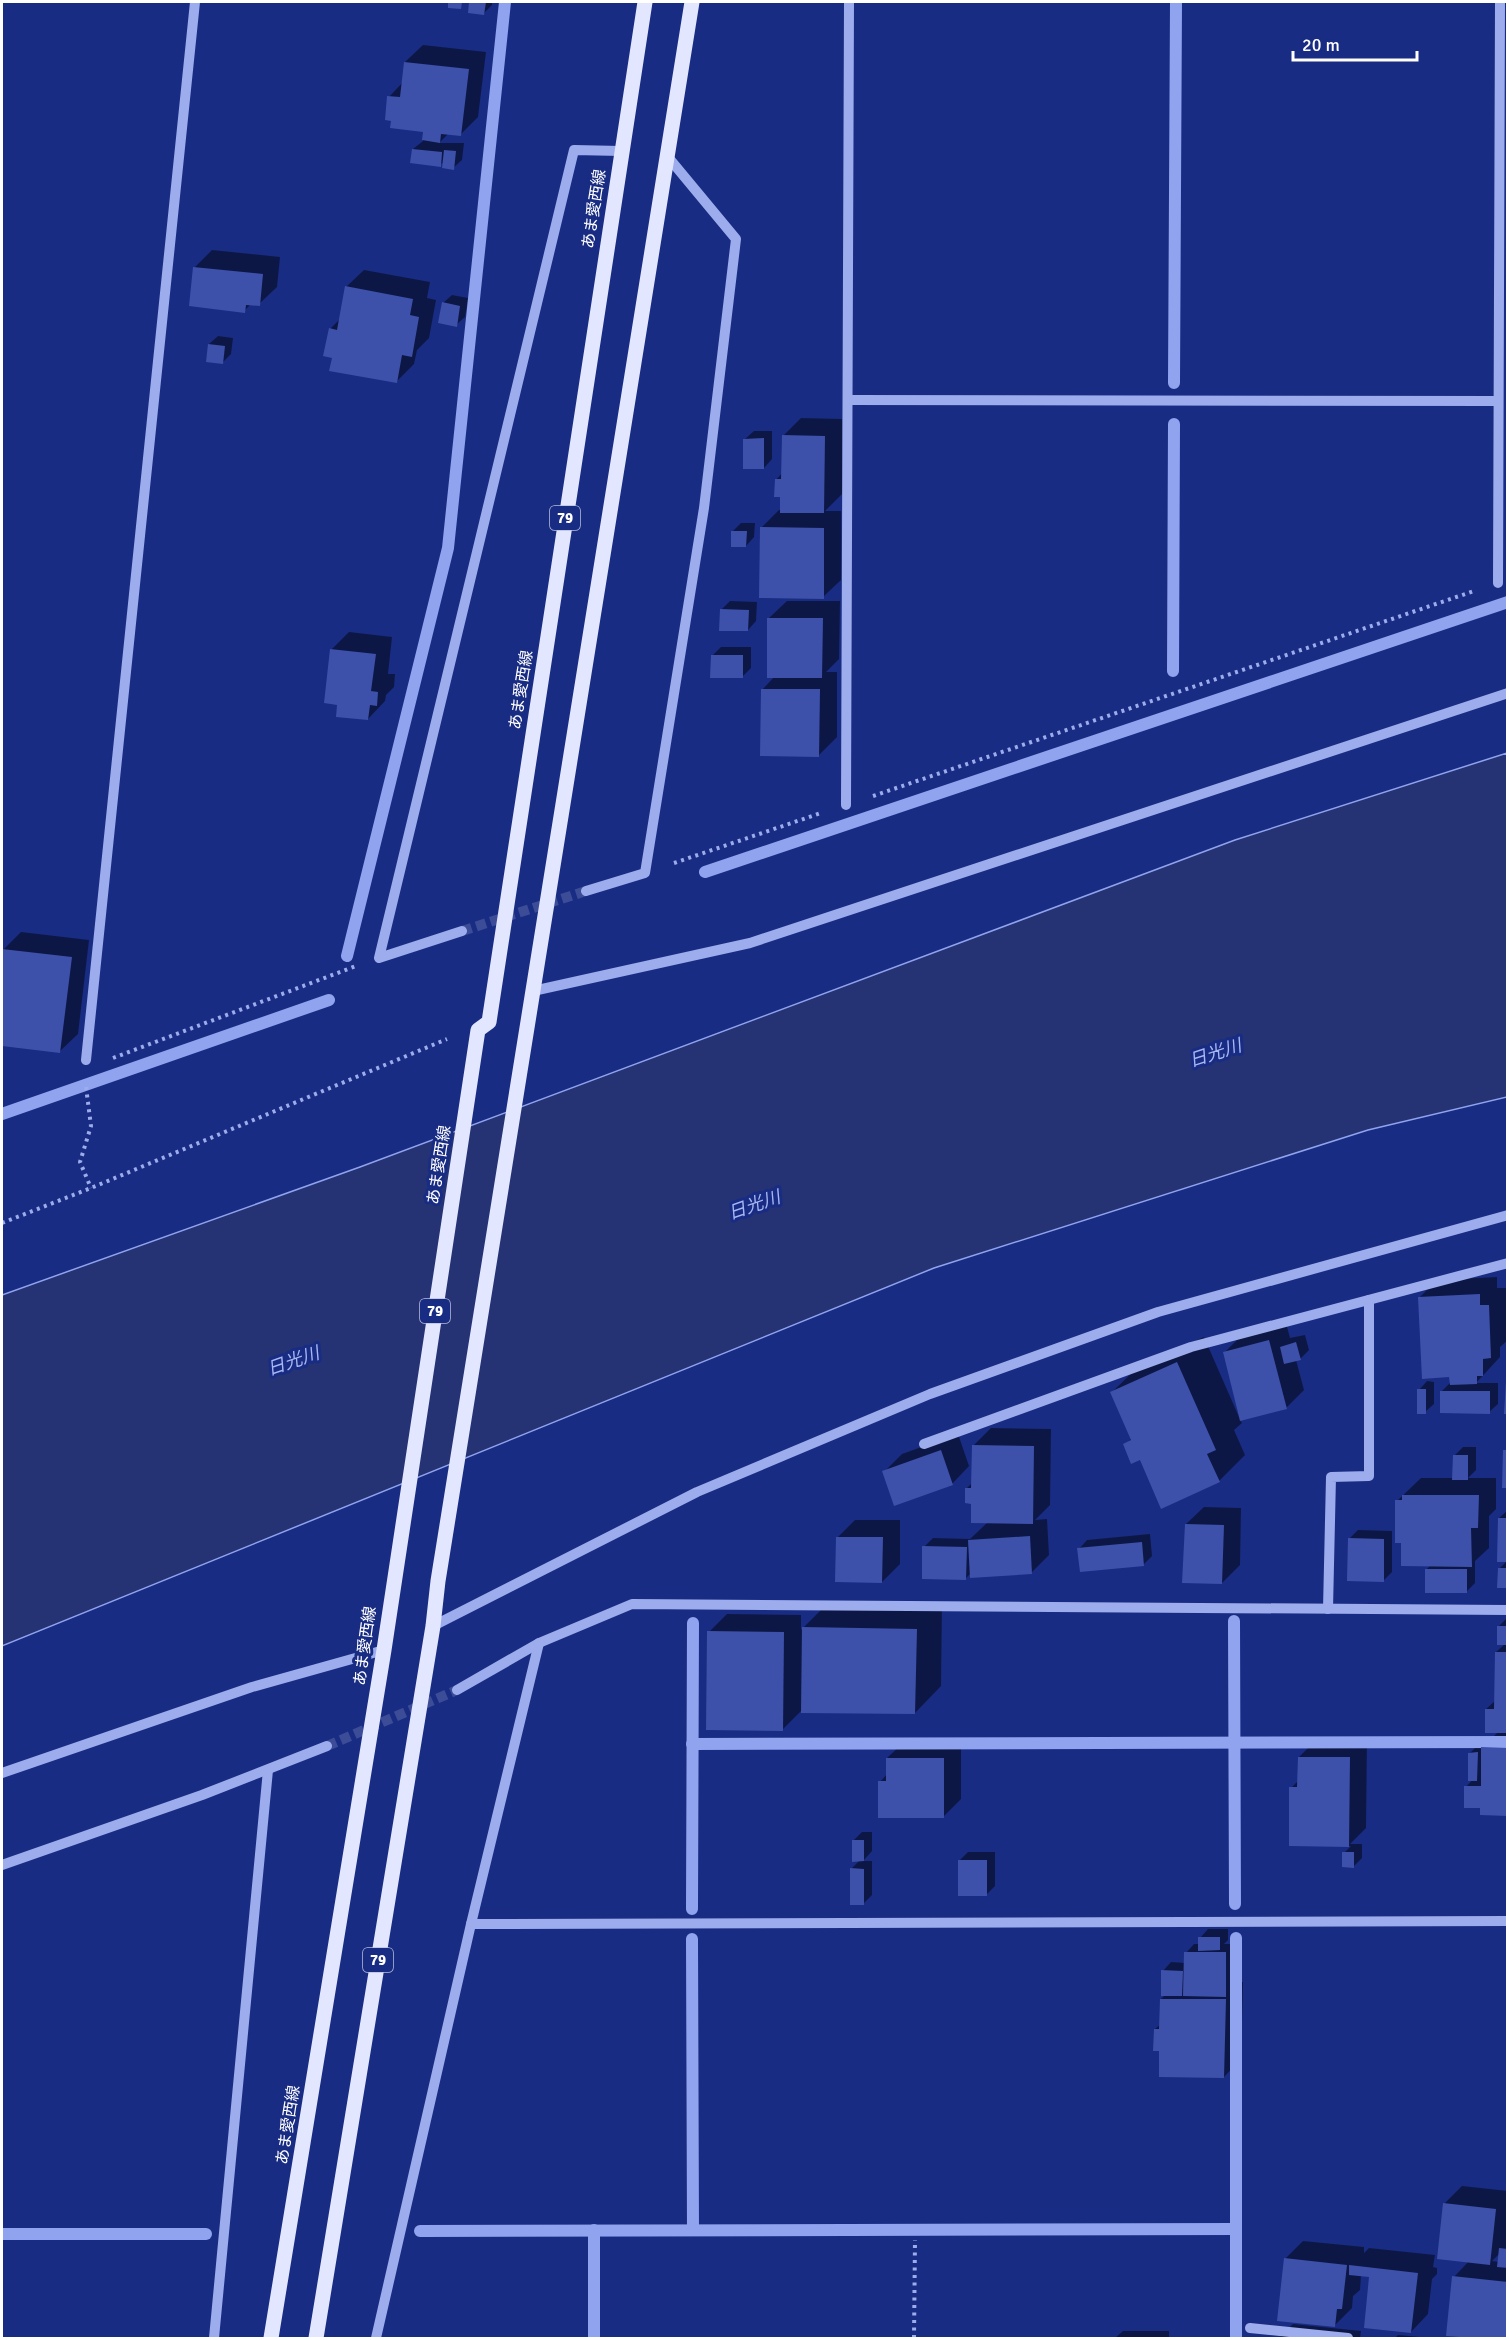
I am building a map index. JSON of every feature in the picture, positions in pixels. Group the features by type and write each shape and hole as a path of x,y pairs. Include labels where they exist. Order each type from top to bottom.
{"main road":[{"name":"あま愛西線","path":"271,2338 384,1650 391,1592 645,2"},
{"name":"79","path":"316,2338 433,1626 438,1581 693,2"}],"street":[{"path":"86,1060 195,2"},
{"path":"846,805 849,2"},
{"path":"1498,583 1498,401 1503,264 1500,2"},
{"path":"379,958 574,150 621,151"},
{"path":"586,891 645,873 704,508 736,239 668,157"},
{"path":"849,400 1498,401"},
{"path":"533,991 750,943 1508,693"},
{"path":"379,958 462,931"},
{"path":"433,1626 697,1492 930,1394 1158,1312 1508,1215"},
{"path":"924,1444 1191,1347 1508,1263"},
{"path":"1328,1609 1331,1477 1369,1476 1369,1300"},
{"path":"457,1690 539,1643 632,1604 1508,1611"},
{"path":"376,2338 471,1924 539,1643"},
{"path":"2,1773 252,1687 384,1650"},
{"path":"2,1865 268,1770 327,1746"},
{"path":"214,2338 268,1770"},
{"path":"471,1924 1508,1921"},
{"path":"1250,2328 1348,2338"}],"path":[{"path":"645,873 1498,583"},
{"path":"86,1060 104,1062 379,958"},
{"path":"2,1223 483,1026"},
{"path":"87,1095 91,1126 80,1162 91,1188"},
{"path":"914,2338 915,2240"}],"water":[{"name":"日光川","path":"1507,753 1507,1097 1368,1130 934,1268 2,1646 2,1295 360,1167 1235,840"}],"building":[{"path":"448,2 462,2 461,9 448,8"},
{"path":"469,2 486,2 484,15 468,13"},
{"path":"404,62 469,69 461,136 441,134 440,143 422,140 423,132 390,128 391,121 385,120 387,96 400,97"},
{"path":"412,149 442,152 441,167 410,163"},
{"path":"444,150 456,151 454,170 442,168"},
{"path":"193,267 263,274 260,306 246,305 245,313 189,306"},
{"path":"345,286 413,299 410,315 419,317 412,357 402,355 397,383 329,371 332,358 323,356 329,328 337,330"},
{"path":"442,302 460,306 457,327 438,323"},
{"path":"208,344 225,346 223,364 206,362"},
{"path":"782,435 825,436 824,513 780,513 780,497 774,497 775,479 781,479"},
{"path":"764,438 764,469 743,469 743,439"},
{"path":"760,527 824,528 824,599 759,598"},
{"path":"731,531 747,531 746,547 731,547"},
{"path":"720,609 749,610 748,631 719,631"},
{"path":"767,618 823,618 822,678 767,678"},
{"path":"330,649 376,654 371,691 378,692 377,706 370,705 368,720 336,717 337,705 324,703"},
{"path":"711,655 743,655 743,678 710,678"},
{"path":"761,689 820,689 819,757 760,756"},
{"path":"2,949 72,957 60,1053 2,1046"},
{"path":"1480,1294 1480,1305 1489,1305 1491,1358 1483,1359 1483,1376 1477,1376 1477,1384 1450,1385 1449,1377 1422,1379 1418,1297"},
{"path":"1269,1340 1287,1409 1240,1421 1223,1352"},
{"path":"1296,1342 1301,1360 1284,1364 1280,1347"},
{"path":"1177,1362 1216,1450 1207,1454 1220,1482 1161,1509 1140,1460 1131,1464 1123,1444 1131,1440 1110,1392"},
{"path":"1506,1381 1508,1381 1508,1414 1504,1414"},
{"path":"1417,1389 1426,1389 1426,1414 1417,1414"},
{"path":"1440,1391 1490,1391 1490,1414 1440,1413"},
{"path":"972,1445 1034,1446 1033,1524 971,1523 971,1504 965,1503 965,1488 971,1488"},
{"path":"941,1450 953,1485 894,1506 882,1471"},
{"path":"1503,1450 1508,1450 1508,1488 1502,1488"},
{"path":"1453,1455 1468,1455 1468,1480 1452,1480"},
{"path":"1402,1495 1479,1495 1478,1528 1471,1528 1472,1567 1401,1566 1401,1543 1395,1543 1395,1500 1402,1500"},
{"path":"1498,1518 1508,1518 1508,1562 1497,1562"},
{"path":"1185,1524 1224,1525 1222,1584 1182,1583"},
{"path":"1030,1536 1032,1574 970,1578 968,1540"},
{"path":"836,1537 883,1537 882,1583 835,1582"},
{"path":"1348,1538 1384,1539 1384,1582 1347,1581"},
{"path":"1142,1542 1144,1566 1080,1572 1077,1548"},
{"path":"922,1546 967,1547 966,1580 922,1579"},
{"path":"1498,1568 1508,1568 1508,1588 1497,1588"},
{"path":"1425,1569 1467,1569 1467,1593 1425,1593"},
{"path":"1497,1626 1508,1626 1508,1645 1497,1645"},
{"path":"802,1627 917,1629 915,1714 801,1713"},
{"path":"707,1631 784,1632 783,1731 706,1730"},
{"path":"1495,1652 1508,1652 1508,1733 1485,1733 1485,1709 1494,1709"},
{"path":"1481,1747 1508,1748 1508,1816 1480,1815 1480,1808 1464,1808 1464,1786 1481,1786"},
{"path":"1478,1752 1477,1781 1468,1781 1468,1753"},
{"path":"1298,1757 1350,1757 1349,1847 1289,1846 1289,1787 1297,1787"},
{"path":"886,1758 944,1758 944,1818 878,1818 878,1781 886,1781"},
{"path":"852,1840 864,1840 864,1861 852,1862"},
{"path":"1342,1852 1354,1852 1354,1868 1342,1867"},
{"path":"958,1860 987,1860 987,1896 958,1896"},
{"path":"850,1868 864,1869 864,1905 850,1905"},
{"path":"1198,1937 1220,1937 1220,1950 1198,1951"},
{"path":"1184,1952 1226,1952 1226,1997 1183,1996"},
{"path":"1161,1970 1183,1971 1182,1996 1161,1996"},
{"path":"1160,1999 1226,1999 1224,2078 1159,2077 1159,2051 1153,2051 1154,2029 1159,2029"},
{"path":"1443,2203 1496,2209 1490,2265 1437,2259"},
{"path":"1499,2248 1508,2249 1508,2268 1497,2267"},
{"path":"1284,2258 1347,2265 1342,2309 1337,2309 1335,2327 1277,2321"},
{"path":"1349,2265 1418,2273 1411,2333 1364,2328 1369,2277 1349,2275"},
{"path":"1452,2276 1508,2282 1508,2338 1446,2336"}],"waterway":[{"path":"347,956 448,548 505,2"},
{"path":"1174,383 1176,2"},
{"path":"1173,671 1174,424"},
{"path":"705,872 1508,602"},
{"path":"2,1114 329,1000"},
{"path":"1234,1621 1235,1904"},
{"path":"692,1909 693,1623"},
{"path":"692,1744 1508,1742"},
{"path":"1236,1938 1236,2338"},
{"path":"692,1939 693,2230"},
{"path":"420,2231 1236,2229"},
{"path":"594,2230 594,2338"},
{"path":"2,2234 206,2234"}],"tunnel":[{"path":"462,931 586,891"},
{"path":"327,1746 457,1690"}]}
